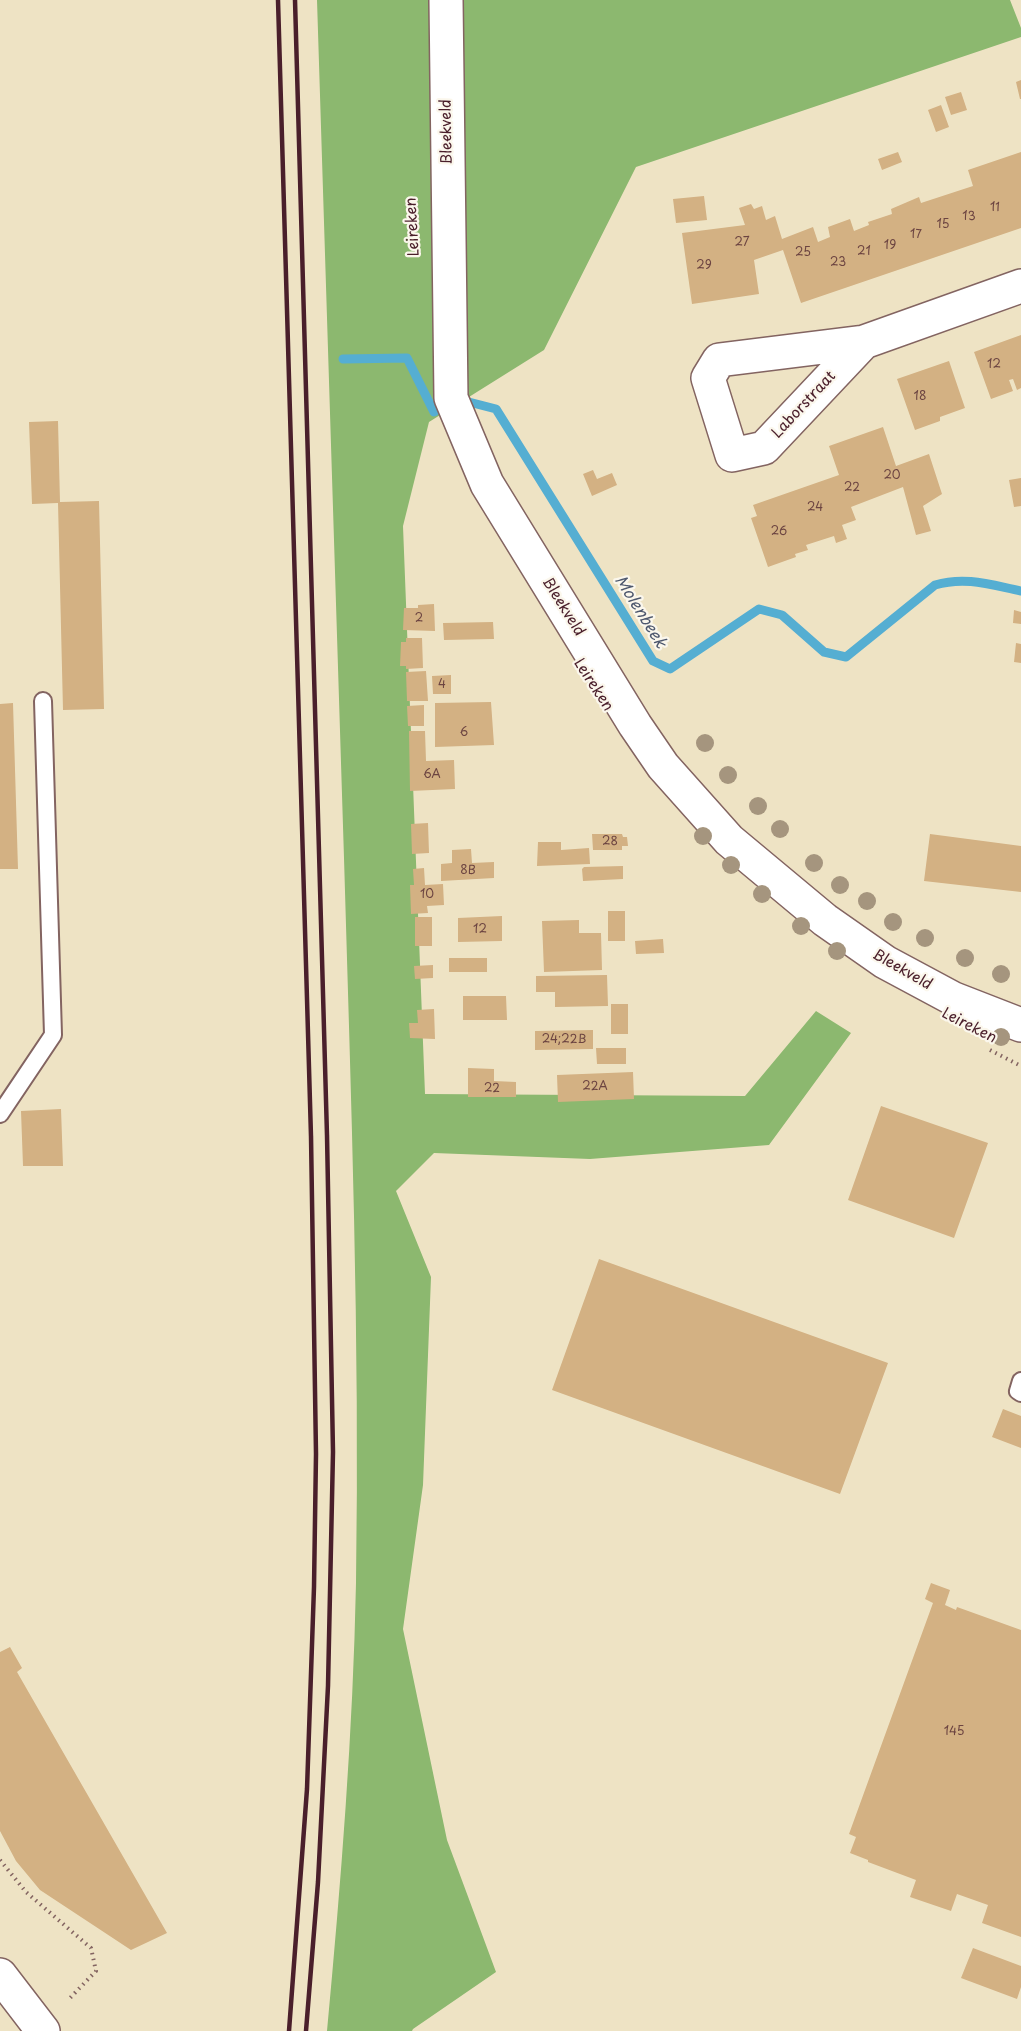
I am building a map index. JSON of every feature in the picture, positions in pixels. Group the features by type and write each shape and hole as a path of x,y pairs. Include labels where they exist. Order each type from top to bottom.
{"street":[{"name":"Bleekveld","path":"446,0 451,398 486,484 635,725 663,766 729,840 825,920 885,962 954,999 1021,1025"},
{"name":"Laborstraat","path":"864,342 764,448 732,455 708,378 719,360 864,342 1021,286"},
{"path":"0,1976 43,2031"}],"lane":[{"path":"0,1114 53,1035 43,701"},
{"path":"1021,1381 1018,1391 1021,1392"}],"path":[{"name":"Leireken","path":"982,1046 1021,1066"},
{"path":"0,1860 27,1892 92,1948 96,1971 70,1998"}],"green space":[{"path":"317,0 1010,0 1021,28 1021,37 636,167 544,350 429,422 403,526 425,1094 745,1096 816,1011 851,1033 769,1145 590,1159 434,1153 396,1191 431,1277 423,1485 403,1629 447,1840 496,1972 412,2031 327,2031 342,1863 352,1695 356,1583 357,1402 349,1039"}],"building":[{"path":"1021,80 1021,99 1020,99 1016,82"},
{"path":"961,92 967,110 951,115 945,97"},
{"path":"941,105 949,127 936,132 928,110"},
{"path":"898,152 902,162 882,170 878,159"},
{"path":"1021,152 1021,228 801,303 783,250 754,260 759,294 692,304 682,233 745,225 739,208 751,204 754,209 762,206 766,220 775,216 782,239 813,227 818,242 830,237 828,227 850,219 854,231 869,225 868,222 892,214 891,209 919,197 921,203 973,186 968,170"},
{"path":"704,196 707,220 676,223 673,199"},
{"path":"1021,335 1021,388 1017,390 1013,379 1009,380 1013,391 991,399 974,352"},
{"path":"949,361 965,408 940,417 940,421 915,430 897,379"},
{"path":"58,421 60,502 99,501 104,709 63,710 58,503 32,504 29,422"},
{"path":"883,427 896,466 929,454 942,494 923,506 931,531 916,535 903,487 851,507 856,520 842,525 847,539 836,543 834,536 806,545 808,550 795,554 796,557 768,567 751,518 757,516 753,505 839,475 829,446"},
{"path":"593,470 597,479 612,473 617,485 592,496 583,474"},
{"path":"1021,478 1021,506 1014,507 1009,480"},
{"path":"434,604 435,631 403,630 404,608 418,608 418,605"},
{"path":"1014,610 1021,612 1021,624 1013,623"},
{"path":"493,622 494,639 444,640 443,623"},
{"path":"406,638 422,638 423,668 406,669 406,666 400,666 401,642 406,642"},
{"path":"1016,643 1021,644 1021,663 1014,662"},
{"path":"426,671 428,701 407,701 406,672"},
{"path":"451,675 451,694 433,694 432,676"},
{"path":"491,702 494,745 435,747 435,703"},
{"path":"13,703 18,869 0,869 0,704"},
{"path":"424,705 424,726 408,726 407,706"},
{"path":"409,731 425,731 426,761 454,760 455,789 410,791"},
{"path":"428,823 429,853 412,854 411,824"},
{"path":"592,834 622,834 623,837 627,837 628,846 622,846 622,850 593,850"},
{"path":"930,834 1021,846 1021,892 924,881"},
{"path":"538,842 561,842 561,850 589,848 590,864 537,866"},
{"path":"471,849 472,863 494,862 494,878 441,881 441,864 452,863 452,850"},
{"path":"623,866 623,879 583,881 582,869 584,867"},
{"path":"424,868 425,885 443,884 444,905 427,906 428,913 411,914 410,885 414,885 413,869"},
{"path":"608,911 625,911 625,941 608,941"},
{"path":"502,916 502,941 458,942 458,918"},
{"path":"415,917 432,917 432,946 415,946"},
{"path":"579,920 579,933 601,933 602,970 544,972 542,921"},
{"path":"663,939 664,953 636,954 635,941"},
{"path":"449,958 487,958 487,972 449,972"},
{"path":"433,965 433,978 415,979 414,966"},
{"path":"607,975 608,1006 555,1007 555,992 536,992 536,976"},
{"path":"463,996 506,996 507,1020 463,1020"},
{"path":"611,1004 628,1004 628,1034 611,1034"},
{"path":"434,1009 435,1039 410,1038 409,1023 418,1023 417,1010"},
{"path":"593,1030 593,1049 535,1050 535,1031"},
{"path":"596,1048 626,1048 626,1064 597,1064"},
{"path":"468,1068 494,1069 494,1081 516,1082 516,1097 468,1097"},
{"path":"633,1072 634,1099 558,1102 557,1075"},
{"path":"881,1106 988,1143 954,1238 848,1200"},
{"path":"61,1109 63,1166 23,1166 21,1111"},
{"path":"599,1259 888,1363 840,1494 552,1390"},
{"path":"1003,1409 1021,1416 1021,1448 992,1437"},
{"path":"931,1583 950,1590 945,1605 956,1610 957,1607 1021,1630 1021,1937 982,1923 988,1905 957,1894 951,1911 910,1897 916,1880 850,1853 856,1837 849,1834 933,1603 925,1599"},
{"path":"10,1647 22,1668 17,1672 167,1933 131,1950 40,1890 16,1861 0,1831 0,1652"},
{"path":"973,1948 1021,1966 1021,1987 1017,1999 961,1978"}],"waterway":[{"name":"Molenbeek","path":"343,359 407,358 434,412 446,402"},
{"name":"Molenbeek","path":"461,400 496,409 653,661 670,669 759,609 782,615 824,652 846,657 935,585 968,581 1021,591"}],"railway":[{"path":"278,0 311,1136 316,1454 307,1789 289,2031"},
{"path":"295,0 327,1135 333,1452 328,1686 318,1882 306,2031"}]}
